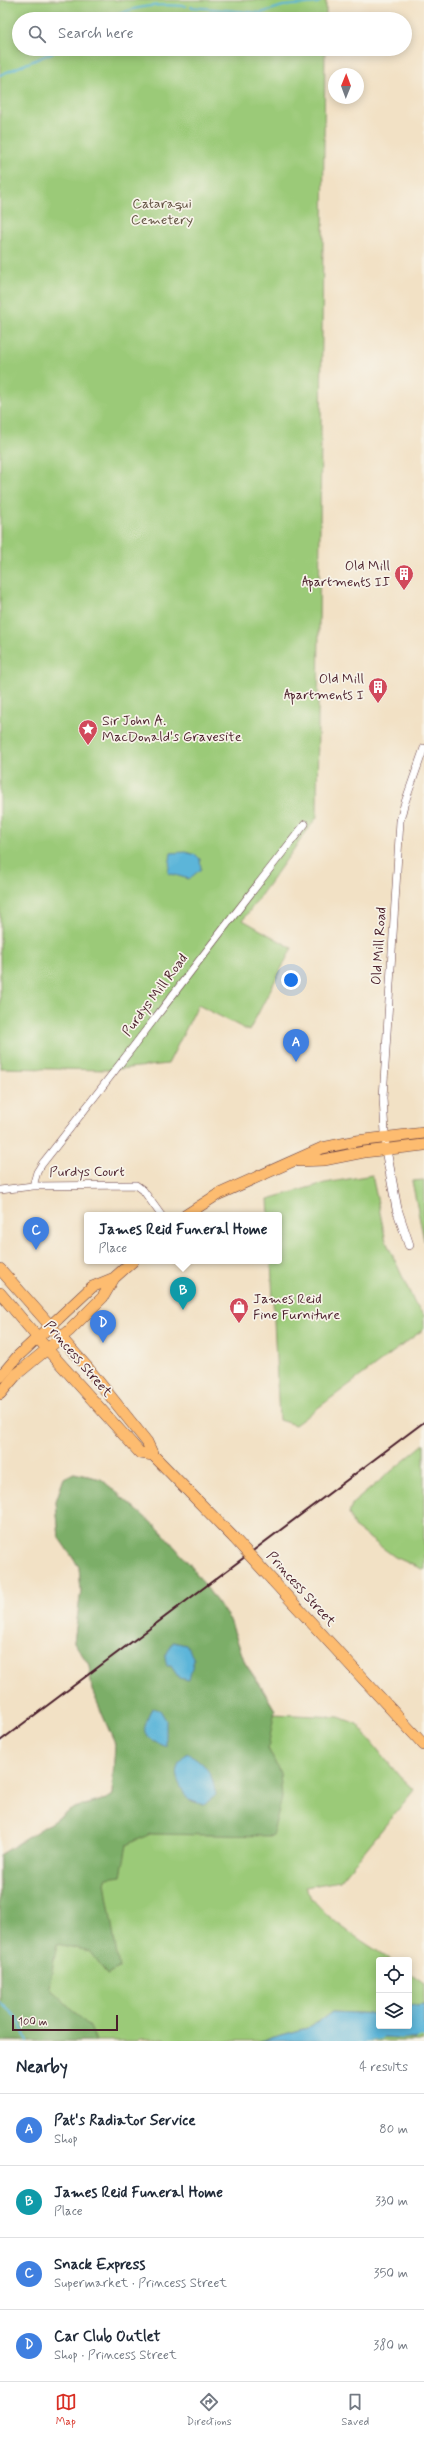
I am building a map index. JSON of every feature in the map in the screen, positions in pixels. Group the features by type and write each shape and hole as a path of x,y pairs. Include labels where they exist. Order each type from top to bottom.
{"main road":[{"path":"191,1212 217,1195 322,1148 384,1137 424,1133"},
{"path":"294,1161 324,1160 424,1145"},
{"path":"0,1394 17,1374 48,1350 103,1298 114,1278 130,1264"},
{"name":"Princess Street","path":"0,1269 49,1327 87,1367 146,1442 153,1455 234,1538 424,1746"},
{"path":"0,1377 49,1327 92,1287 114,1278"},
{"name":"Princess Street","path":"0,1292 48,1350 140,1453 153,1455"}],"street":[{"name":"Old Mill Road","path":"386,1150 384,1137 383,1098 400,821 421,765 424,748"},
{"name":"Purdys Mill Road","path":"33,1186 37,1172 42,1164 99,1092 217,935 305,824"},
{"path":"386,1150 397,1209 409,1245"},
{"name":"Purdys Court","path":"0,1190 33,1186 136,1185 150,1198 159,1212"}],"green space":[{"name":"Cataraqui Cemetery","path":"0,0 326,0 326,12 12,12 12,56 325,56 317,817 243,920 292,948 249,1031 198,1005 168,1064 109,1070 0,1068"},
{"path":"372,1175 386,1241 415,1304 424,1315 424,1329 295,1425 279,1420 271,1264 282,1264 282,1212 269,1212 268,1199 325,1183"},
{"path":"424,1180 424,1241 412,1181"},
{"path":"424,1444 424,1570 395,1557 354,1527 349,1513 353,1503"},
{"path":"74,1473 101,1479 161,1531 191,1566 230,1620 245,1663 275,1710 273,1714 339,1717 357,1724 399,1776 414,1790 340,1881 305,1887 312,1898 331,1918 343,1928 386,1957 376,1957 376,2014 332,2012 311,2027 260,2041 169,2041 163,2039 140,2039 137,2041 0,2041 0,1855 74,1808 106,1799 112,1795 115,1744 92,1690 89,1665 74,1642 81,1591 79,1567 59,1538 56,1501 64,1478"},
{"path":"74,1473 101,1479 161,1531 191,1566 230,1620 245,1663 275,1710 268,1748 280,1773 282,1798 272,1836 150,1834 127,1845 121,1876 107,1878 105,1883 119,1968 107,1974 89,1951 57,1944 49,1987 90,2027 96,2041 0,2041 0,1855 74,1808 106,1799 112,1795 115,1744 92,1690 89,1665 74,1642 81,1591 79,1567 59,1538 56,1501 64,1478"},
{"path":"412,1974 424,1983 424,2004 412,2006"},
{"path":"418,2030 424,2030 424,2041 334,2041 337,2034 416,2039"}],"water":[{"path":"185,852 196,855 200,859 201,869 189,879 168,873 171,853"},
{"path":"173,1642 186,1645 194,1659 189,1680 179,1678 171,1666 167,1666 165,1657"},
{"path":"152,1708 160,1710 166,1720 166,1746 151,1739 145,1732 146,1723"},
{"path":"187,1753 199,1760 213,1781 216,1795 204,1805 189,1800 178,1782 178,1765"},
{"path":"424,2004 424,2030 418,2030 416,2039 337,2034 334,2041 260,2041 311,2027 332,2012 376,2014 376,2029 412,2029 412,2006"}],"waterway":[{"path":"264,12 283,6 318,3 322,0"},
{"path":"124,12 146,6 185,6"},
{"path":"191,7 249,12"},
{"path":"0,75 45,56"},
{"path":"0,2002 18,2019 27,2041"},
{"path":"400,2032 424,2031"},
{"path":"329,2041 378,2033"}],"railway":[{"path":"0,1741 424,1422"}],"place":[{"name":"Old Mill Apartments II","path":"404,591"},
{"name":"Old Mill Apartments I","path":"378,704"},
{"name":"Sir John A. MacDonald's Gravesite","path":"88,746"},
{"name":"Pat's Radiator Service","path":"296,1062"},
{"name":"Snack Express","path":"36,1250"},
{"name":"James Reid Funeral Home","path":"183,1310"},
{"name":"James Reid Fine Furniture","path":"239,1324"},
{"name":"Car Club Outlet","path":"103,1343"}]}
